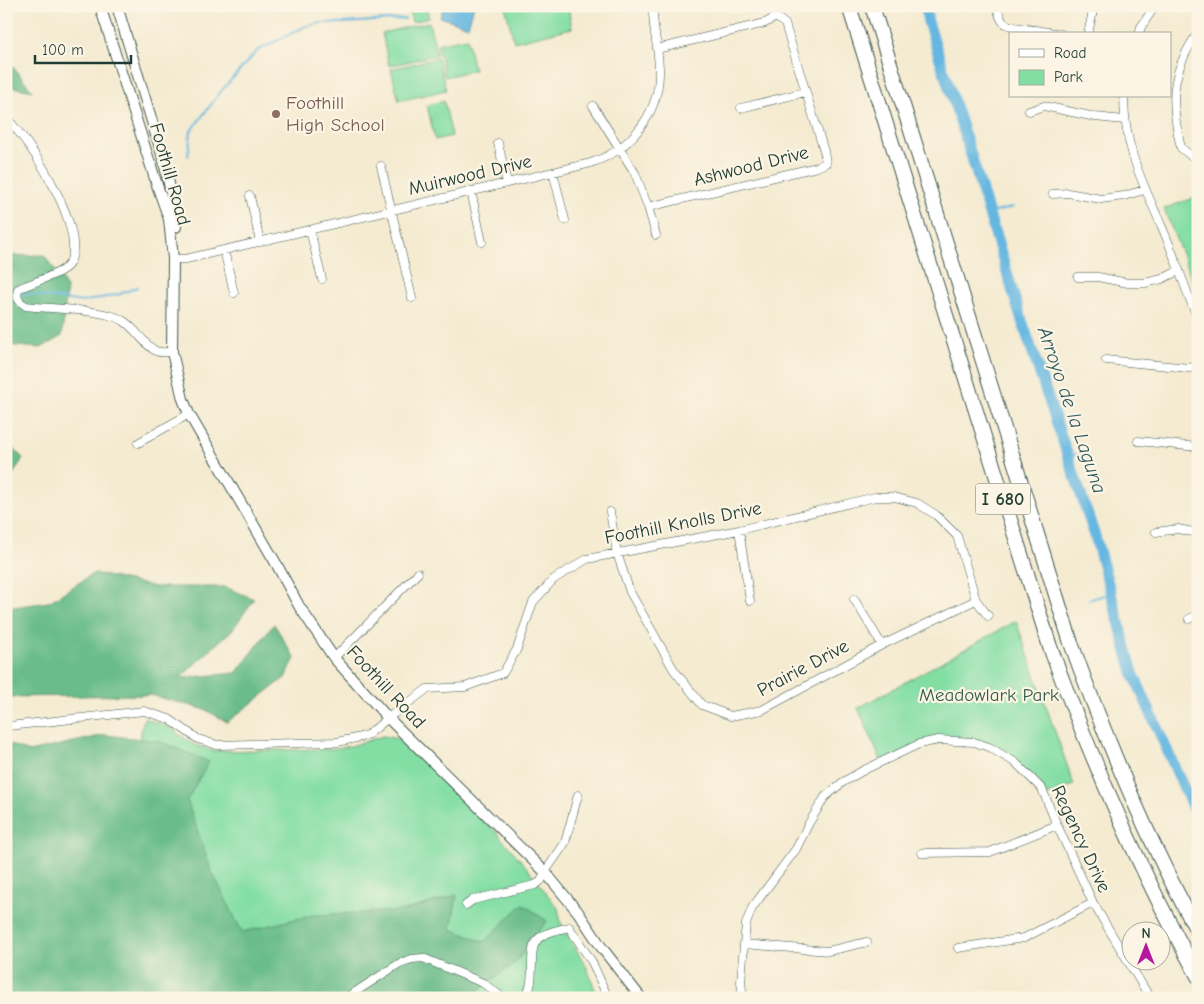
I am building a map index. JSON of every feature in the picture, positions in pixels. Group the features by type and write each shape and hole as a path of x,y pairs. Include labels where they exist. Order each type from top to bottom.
{"highway":[{"name":"I 680","path":"849,6 1052,654 1112,804 1152,890 1198,976"},
{"name":"I 680","path":"872,6 1071,642 1099,718 1133,799 1198,932"}],"main road":[{"name":"Foothill Road","path":"100,6 169,219 176,260 172,352 183,399 189,414 299,606 334,658 388,718 544,872 578,912 602,948 641,998"},
{"name":"Foothill Road","path":"117,6 164,161 173,202 179,366 189,414"},
{"name":"Foothill Road","path":"602,948 617,975 634,998"}],"street":[{"name":"Muirwood Drive","path":"176,260 260,242 598,161 620,149 636,134 645,122 654,104 659,74 653,6"},
{"path":"997,6 1003,22 1010,27 1055,32"},
{"path":"1088,32 1094,6"},
{"path":"1140,32 1155,6"},
{"name":"Ashwood Drive","path":"648,207 826,164 824,151 784,24 776,17 765,23 657,49"},
{"path":"1198,33 1186,50 1178,69 1174,88 1174,114 1181,148 1190,154 1198,154"},
{"path":"741,108 805,92"},
{"path":"1124,98 1124,120 1131,150 1144,190 1162,227 1198,319"},
{"path":"593,106 635,172 656,235"},
{"path":"1029,111 1044,106 1095,117 1124,120"},
{"path":"6,118 34,152 64,207 71,228 73,256 68,266 50,276 18,288 18,301 26,306 109,315 120,318 129,324 149,346 157,351 172,352"},
{"path":"498,143 507,183"},
{"path":"380,166 412,298"},
{"path":"553,172 565,220"},
{"path":"1053,194 1068,193 1101,199 1124,196 1144,190"},
{"path":"471,191 482,242"},
{"path":"250,196 260,242"},
{"path":"310,230 322,279"},
{"path":"224,250 234,293"},
{"path":"1078,277 1098,277 1128,283 1144,283 1162,279 1178,271"},
{"path":"1106,360 1189,368 1198,366"},
{"path":"138,443 189,414"},
{"path":"1138,441 1198,448"},
{"name":"Foothill Knolls Drive","path":"6,724 9,726 144,711 169,718 198,739 217,745 343,741 369,734 427,689 465,687 503,673 518,650 533,602 554,578 587,559 739,530 875,497 894,497 917,503 936,515 957,536 976,600 988,616"},
{"name":"Prairie Drive","path":"610,512 617,553 630,592 674,670 702,705 731,716 762,710 882,645 976,600"},
{"path":"1156,532 1178,529 1198,533"},
{"path":"739,530 750,601"},
{"path":"334,658 418,573"},
{"path":"854,600 882,645"},
{"path":"1189,619 1198,615"},
{"name":"Regency Drive","path":"743,998 741,982 746,924 752,908 796,849 825,797 843,782 864,770 919,744 938,740 974,742 989,747 1016,763 1042,789 1056,825 1093,903 1150,998"},
{"path":"466,905 473,900 535,885 540,881 564,843 578,795"},
{"path":"922,853 990,852 1056,825"},
{"path":"958,948 1024,938 1093,903"},
{"path":"524,998 528,994 531,983 533,947 538,938 550,932 569,927 578,912"},
{"path":"569,927 592,962 608,998"},
{"path":"744,944 828,951 867,942"},
{"path":"346,998 400,963 423,958 483,983 503,998"}],"green space":[{"path":"408,6 426,6 429,18 412,22"},
{"path":"505,6 568,6 572,28 514,42"},
{"path":"429,22 437,55 389,66 382,33"},
{"path":"467,38 474,70 445,77 437,44"},
{"path":"438,58 446,90 399,101 391,69"},
{"path":"6,59 33,91 6,86"},
{"path":"444,101 452,136 435,140 427,105"},
{"path":"1198,196 1198,294 1164,209"},
{"path":"44,255 67,287 62,336 41,348 6,345 6,256"},
{"path":"6,442 23,458 6,486"},
{"path":"94,573 155,587 225,587 254,599 233,629 180,678 236,673 274,624 295,658 285,678 227,722 206,710 151,695 6,697 6,608 49,602"},
{"name":"Meadowlark Park","path":"1016,621 1074,785 1046,796 998,751 955,741 917,746 882,763 858,708"},
{"path":"144,718 169,727 193,744 212,751 330,749 351,746 383,736 402,740 466,798 524,864 558,908 561,923 587,968 598,998 207,998 133,772"},
{"path":"105,735 159,741 209,762 187,800 211,870 242,932 313,915 403,911 457,895 451,929 484,942 523,904 547,921 515,963 473,994 380,998 6,998 6,743 29,752"}],"water":[{"path":"444,6 474,6 468,26 440,17"}],"waterway":[{"name":"Arroyo de la Laguna","path":"925,6 928,22 1019,312 1095,536 1133,673 1198,820"},
{"path":"188,156 191,131 222,90 257,51 306,26 320,23 405,19"},
{"path":"989,214 1013,207"},
{"path":"21,293 82,302 120,294 137,287"},
{"path":"6,291 16,292"},
{"path":"1068,457 1087,451"},
{"path":"1088,600 1111,593"},
{"name":"Arroyo de la Laguna","path":"1192,807 1198,804"}],"place":[{"name":"Foothill High School","path":"276,114"}]}
